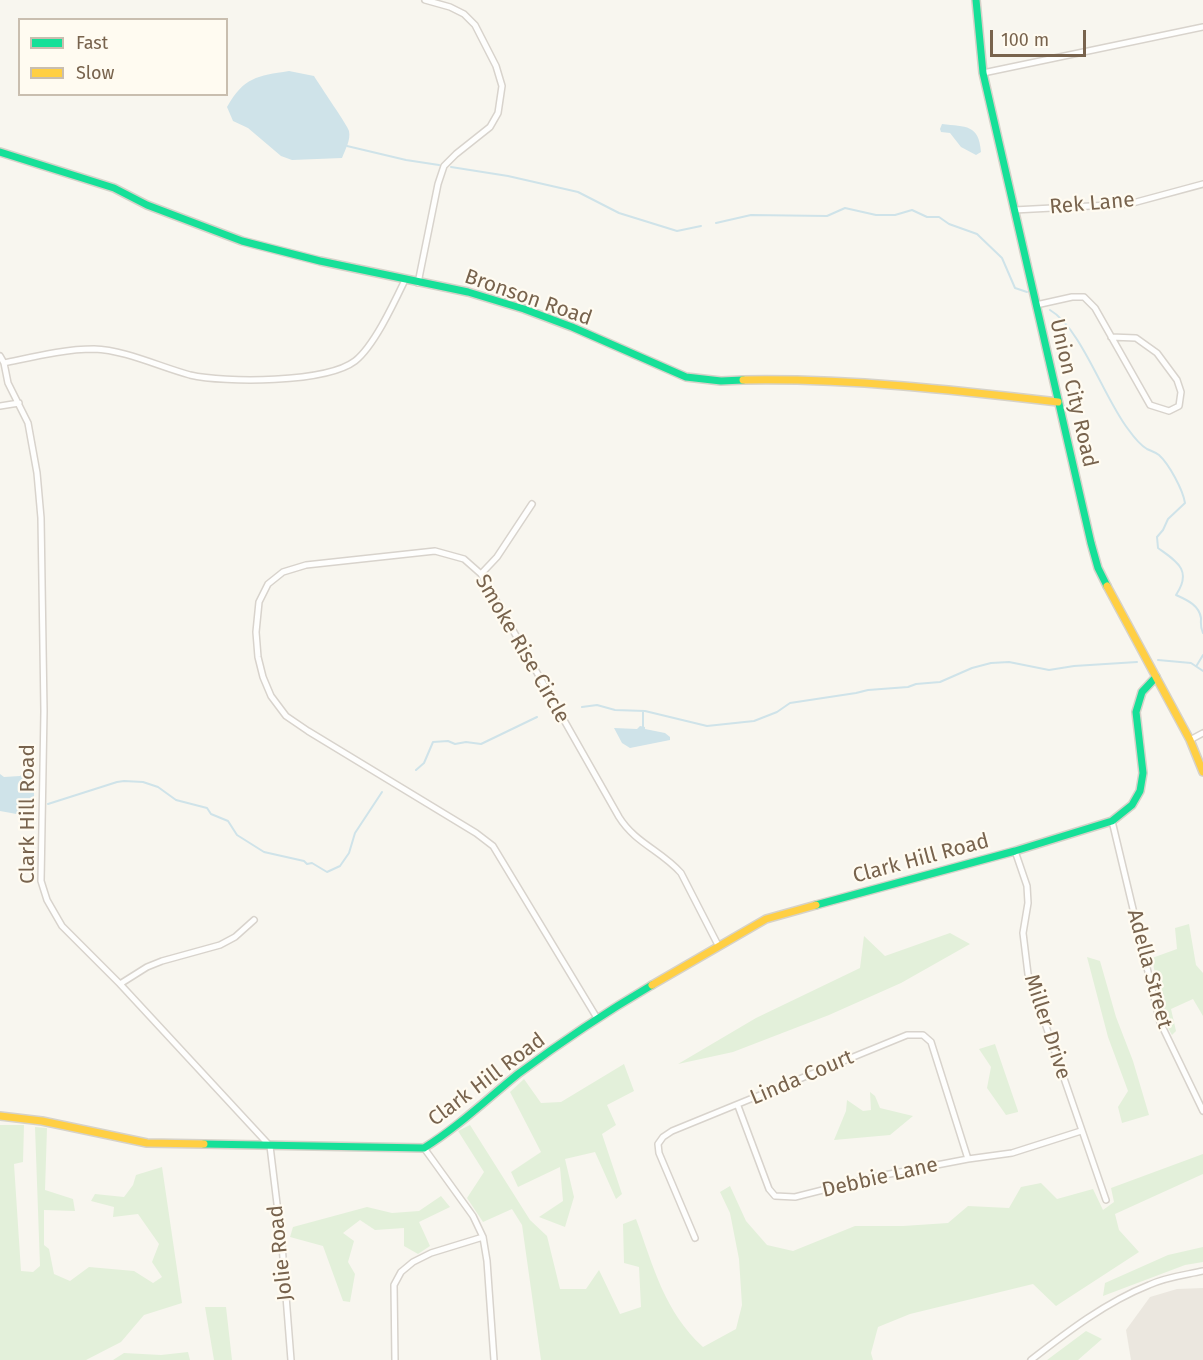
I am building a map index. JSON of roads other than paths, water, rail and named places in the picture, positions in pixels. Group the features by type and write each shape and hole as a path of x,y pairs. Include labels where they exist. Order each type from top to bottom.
{"street":[{"path":"418,283 438,184 444,166 490,127 498,113 502,86 493,58 475,25 464,14 450,7 425,0"},
{"name":"Union City Road","path":"976,0 976,24 983,73 1098,568 1190,740 1203,772"},
{"path":"983,73 1203,27"},
{"name":"Bronson Road","path":"0,152 114,188 147,205 242,241 320,261 468,292 524,309 696,379 721,381 804,379 969,392 1058,402"},
{"name":"Rek Lane","path":"1014,210 1130,204 1203,184"},
{"path":"4,363 94,349 192,375 216,379 289,378 325,373 343,369 357,360 376,333 405,280"},
{"path":"1036,304 1084,297 1095,308 1111,337 1150,405 1168,411 1179,406 1181,392 1177,380 1157,353 1136,338 1111,337"},
{"name":"Clark Hill Road","path":"0,356 4,363 8,383 28,423 42,518 44,711 41,881 47,900 62,926 120,984 270,1146 424,1148 443,1136 519,1074 597,1018 718,945 766,919 1014,851 1112,821 1132,805 1140,792 1143,773 1136,712 1142,692 1156,677"},
{"path":"0,406 19,403"},
{"path":"481,574 497,557 532,504"},
{"name":"Smoke Rise Circle","path":"597,1018 493,846 476,833 308,731 286,716 271,696 258,657 256,632 259,602 268,584 283,572 306,565 435,551 464,559 481,574 628,831 672,863 681,873 718,945"},
{"path":"1190,740 1203,733"},
{"name":"Adella Street","path":"1112,821 1160,1022 1203,1111"},
{"name":"Miller Drive","path":"1014,851 1027,886 1028,903 1023,933 1028,974 1106,1200"},
{"path":"120,984 147,967 162,961 220,945 236,937 254,920"},
{"name":"Linda Court","path":"695,1238 659,1153 658,1144 663,1137 672,1131 738,1106 907,1035 923,1035 931,1042 968,1159"},
{"name":"Debbie Lane","path":"738,1106 769,1189 775,1196 795,1197 874,1177 1012,1153 1081,1131"},
{"path":"0,1116 42,1121 147,1143 270,1146"},
{"name":"Jolie Road","path":"270,1146 282,1245 291,1360"},
{"path":"424,1148 473,1216 483,1237 487,1261 494,1360"},
{"path":"395,1360 394,1285 401,1272 413,1262 431,1253 483,1237"},
{"path":"1030,1360 1085,1320 1127,1295 1161,1281 1203,1271"}],"waterway":[{"path":"347,146 439,165"},
{"path":"451,167 508,176 578,192 619,213 677,231 701,226"},
{"path":"716,223 751,215 827,216 845,208 876,215 895,215 912,210 927,217 939,217 949,224 977,234 1002,258 1015,288 1027,292"},
{"path":"1050,310 1061,319 1082,347 1130,432 1142,445 1163,459 1179,484 1185,503 1168,519 1157,537 1158,548 1180,567 1183,579 1176,595 1198,610 1203,633"},
{"path":"1197,665 1203,655"},
{"path":"1158,660 1191,663 1203,671"},
{"path":"582,707 597,705 615,710 645,711 707,726 754,721 777,712 790,703 868,690 940,682 972,668 991,663 1009,662 1049,670 1137,662"},
{"path":"643,712 643,727"},
{"path":"416,770 424,763 433,742 481,744 537,717"},
{"path":"48,804 117,782 143,782 158,787 176,800 207,808 211,814 228,821 237,835 264,852 304,861 307,864 312,863 327,872 340,866 349,853 355,833 382,792"}]}
